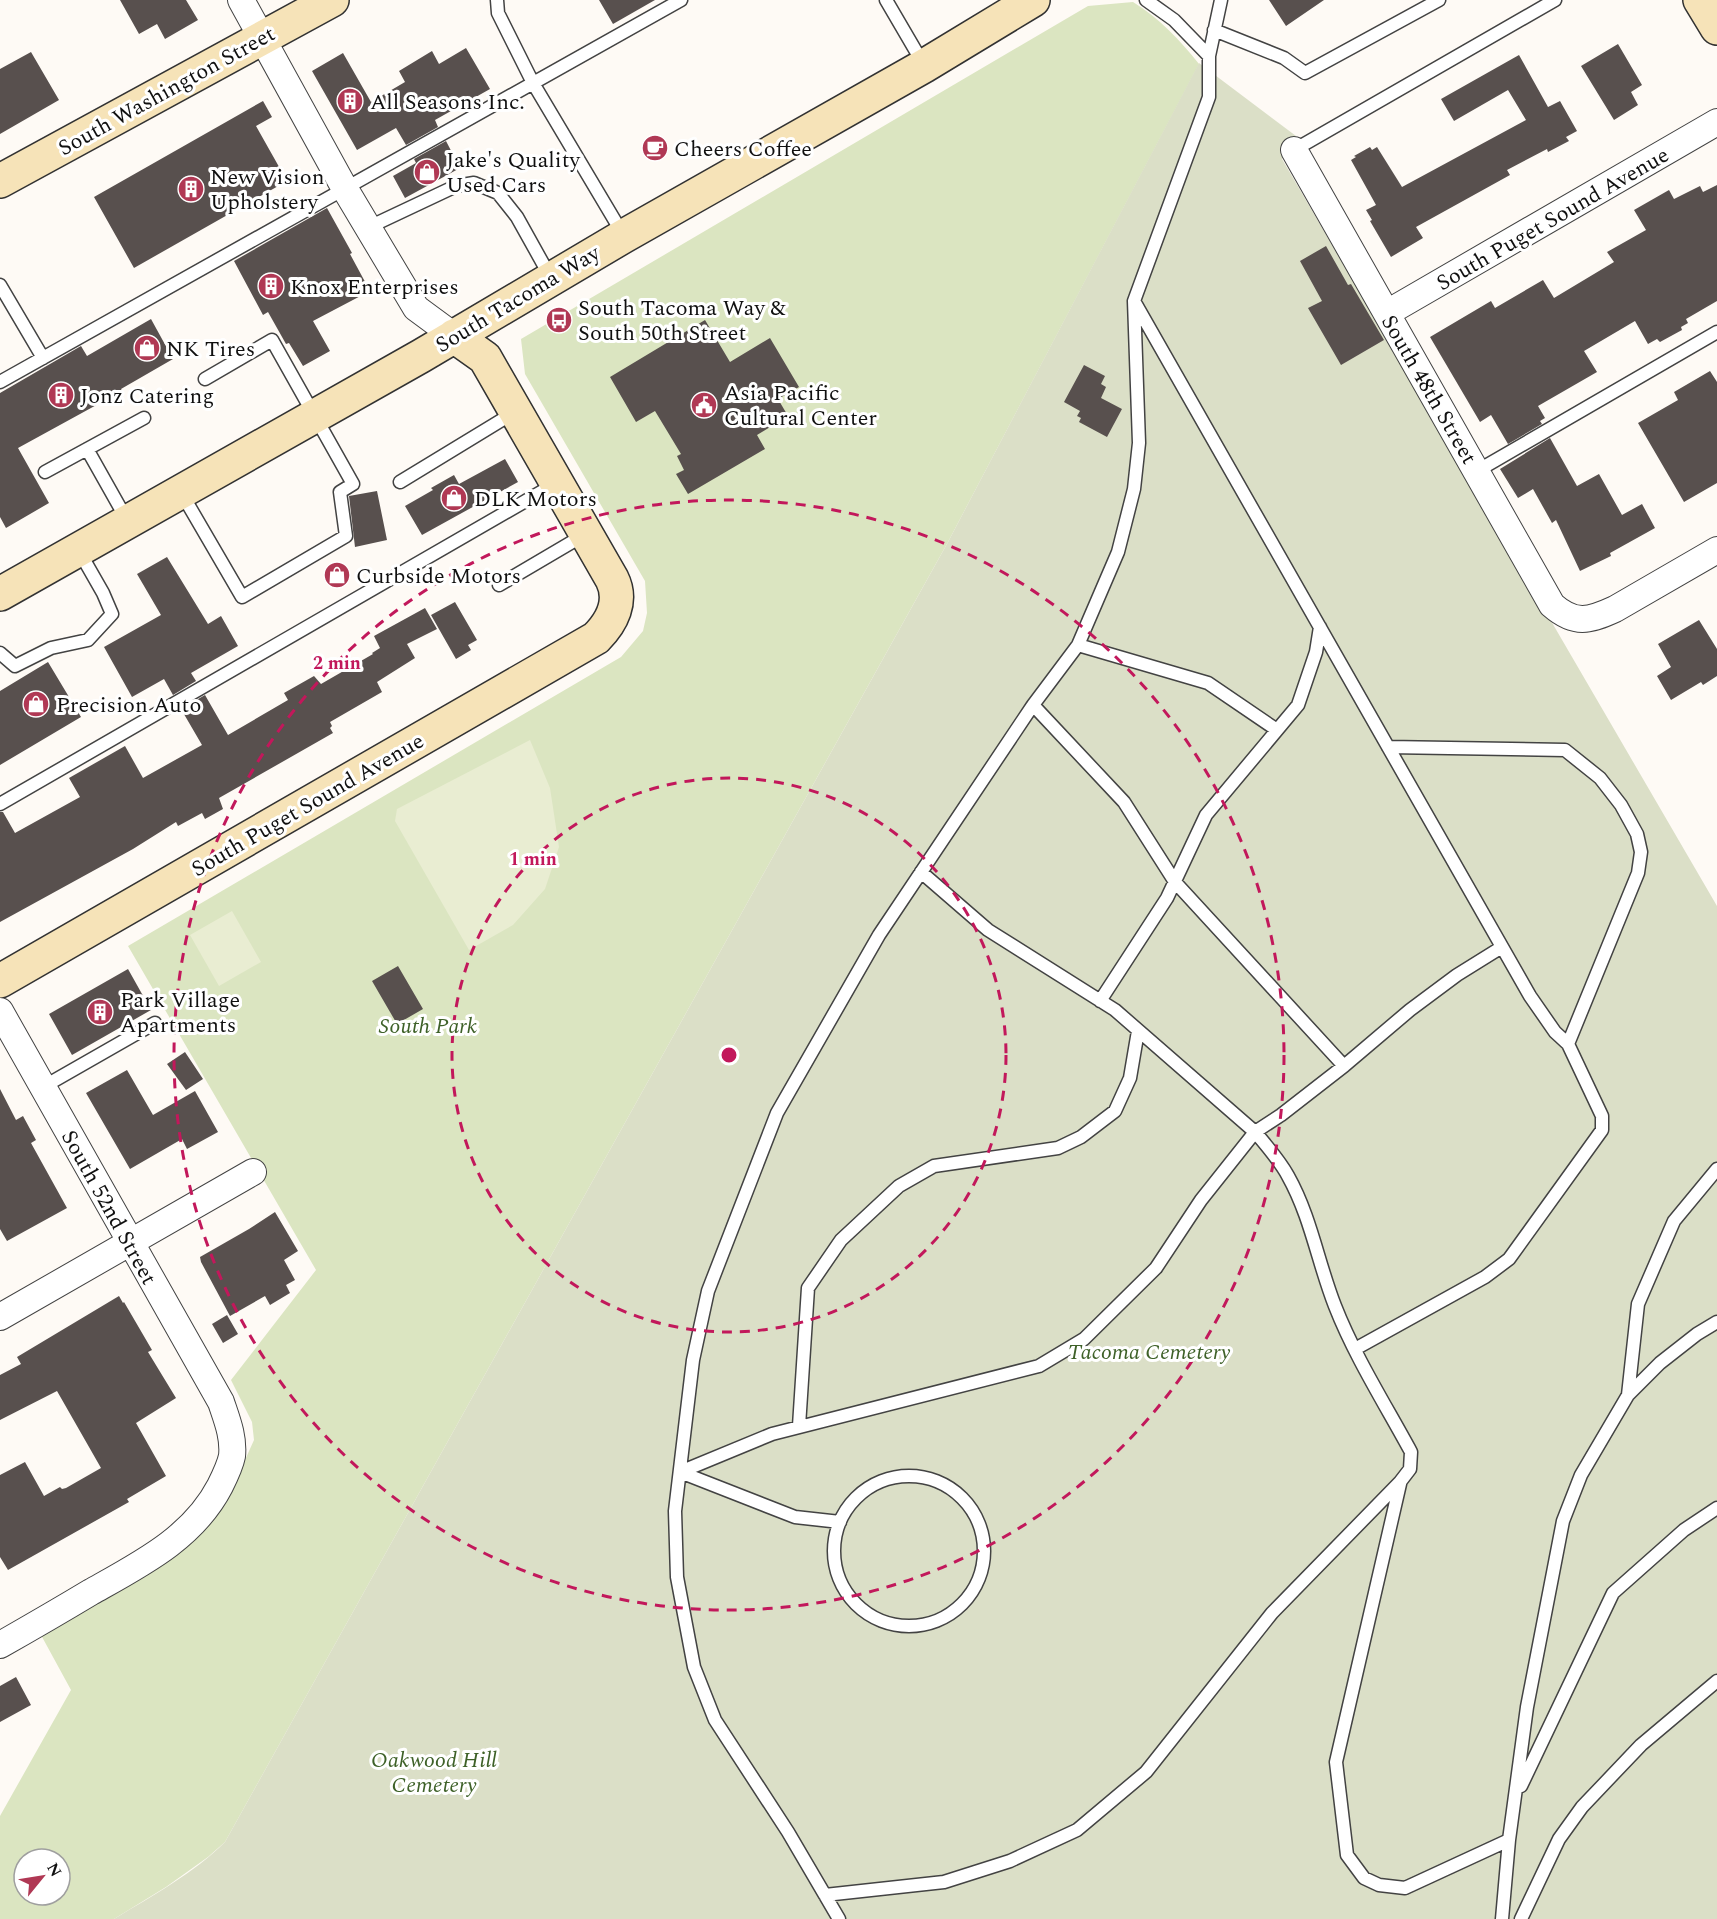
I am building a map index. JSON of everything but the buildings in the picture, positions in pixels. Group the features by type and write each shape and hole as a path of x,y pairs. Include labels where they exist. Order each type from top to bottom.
{"street":[{"path":"241,0 345,189 416,308 485,357 585,534"},
{"name":"South Washington Street","path":"0,181 332,0"},
{"name":"South Tacoma Way","path":"0,594 924,66 1033,0"},
{"path":"1701,0 1717,28"},
{"name":"South Puget Sound Avenue","path":"1387,313 1717,123"},
{"name":"South 48th Street","path":"1294,150 1552,605 1560,613 1573,619 1599,616 1717,550"},
{"name":"South Puget Sound Avenue","path":"0,981 596,638 610,622 617,602 616,586 585,534"},
{"name":"South 52nd Street","path":"0,1011 221,1402 232,1442 227,1474 217,1492 193,1524 179,1537 148,1560 0,1645"},
{"path":"0,1317 253,1172"}],"lane":[{"path":"496,0 498,13 533,83 624,236"},
{"path":"0,382 681,0"},
{"path":"886,0 924,66"},
{"path":"1146,0 1174,20 1209,56"},
{"path":"839,1919 788,1832 715,1720 694,1667 677,1578 675,1511 693,1360 708,1292 777,1113 879,935 1033,705 1078,645 1118,552 1134,489 1139,443 1134,301 1209,97 1209,56 1221,0"},
{"path":"1214,30 1284,58 1305,73 1439,0"},
{"path":"1294,150 1555,0"},
{"path":"369,227 456,186 474,183 498,193 516,217 551,278"},
{"path":"0,285 43,358"},
{"path":"1134,301 1530,996 1556,1032 1568,1044 1602,1116 1602,1130 1509,1258 1485,1276 1355,1349"},
{"path":"1477,471 1717,332"},
{"path":"180,492 242,597 346,536 340,492 353,484 272,340 205,379"},
{"path":"400,482 516,412"},
{"path":"45,472 144,418"},
{"path":"87,449 128,521"},
{"path":"0,804 556,483"},
{"path":"499,585 585,534"},
{"path":"0,653 15,666 51,648 88,640 112,614 103,593 78,550"},
{"path":"1100,1001 1167,898 1206,815 1298,705 1316,652 1320,627"},
{"path":"1078,645 1208,683 1277,730"},
{"path":"1033,705 1124,802 1175,882 1344,1066"},
{"path":"1388,747 1565,750 1600,778 1621,805 1637,834 1641,852 1638,873 1568,1044"},
{"path":"825,1895 944,1882 1010,1862 1077,1830 1146,1772 1272,1612 1400,1482 1410,1469 1412,1452 1355,1349 1335,1306 1306,1216 1288,1176 1255,1132 1115,1010 988,930 921,872"},
{"path":"680,1472 772,1434 799,1426 1039,1366 1084,1339 1156,1268 1201,1200 1255,1132 1344,1066 1410,1010 1457,975 1502,947"},
{"path":"43,1087 155,1023"},
{"path":"799,1426 808,1288 841,1240 899,1186 934,1166 1058,1148 1081,1137 1115,1111 1130,1078 1138,1031"},
{"path":"1628,1395 1638,1305 1674,1221 1717,1169"},
{"path":"1502,1919 1509,1840 1527,1707 1563,1521 1581,1475 1628,1395 1660,1363 1696,1334 1717,1322"},
{"path":"680,1472 795,1517 840,1522"},
{"path":"913,1476 937,1482 952,1489 965,1501 981,1530 984,1546 983,1563 978,1579 970,1594 959,1606 938,1619 913,1625 880,1620 853,1601 843,1587 834,1555 835,1538 840,1522 859,1495 873,1485 888,1479 913,1476"},
{"path":"1400,1482 1336,1762 1347,1855 1364,1878 1379,1885 1405,1888 1509,1840"},
{"path":"1515,1798 1613,1593 1684,1530 1717,1508"},
{"path":"1521,1919 1559,1839 1582,1807 1641,1745 1717,1681"}],"green space":[{"name":"South Park","path":"1133,2 1169,30 1199,64 948,542 225,1842 166,1887 114,1919 0,1919 0,1816 71,1690 41,1635 175,1556 206,1525 231,1491 254,1440 252,1422 231,1380 316,1270 128,946 621,657 643,631 647,613 645,581 525,374 521,339 1088,6"},
{"name":"Tacoma Cemetery","path":"1199,63 1296,136 1282,159 1717,906 1717,1919 114,1919 186,1874 225,1842 948,542"},
{"path":"530,740 550,788 559,847 545,889 513,925 469,950 395,821 397,809"},
{"path":"232,911 261,962 219,986 190,935"}],"place":[{"name":"All Seasons Inc.","path":"350,101"},
{"name":"Cheers Coffee","path":"655,148"},
{"name":"Jake's Quality Used Cars","path":"427,172"},
{"name":"New Vision Upholstery","path":"191,189"},
{"name":"Knox Enterprises","path":"271,286"},
{"name":"South Tacoma Way & South 50th Street","path":"559,320"},
{"name":"NK Tires","path":"147,348"},
{"name":"Jonz Catering","path":"61,395"},
{"name":"Asia Pacific Cultural Center","path":"704,405"},
{"name":"DLK Motors","path":"454,498"},
{"name":"Curbside Motors","path":"337,575"},
{"name":"Precision Auto","path":"36,704"},
{"name":"Park Village Apartments","path":"100,1012"}],"park label":[{"name":"Oakwood Hill Cemetery","path":"434,1772"}]}
